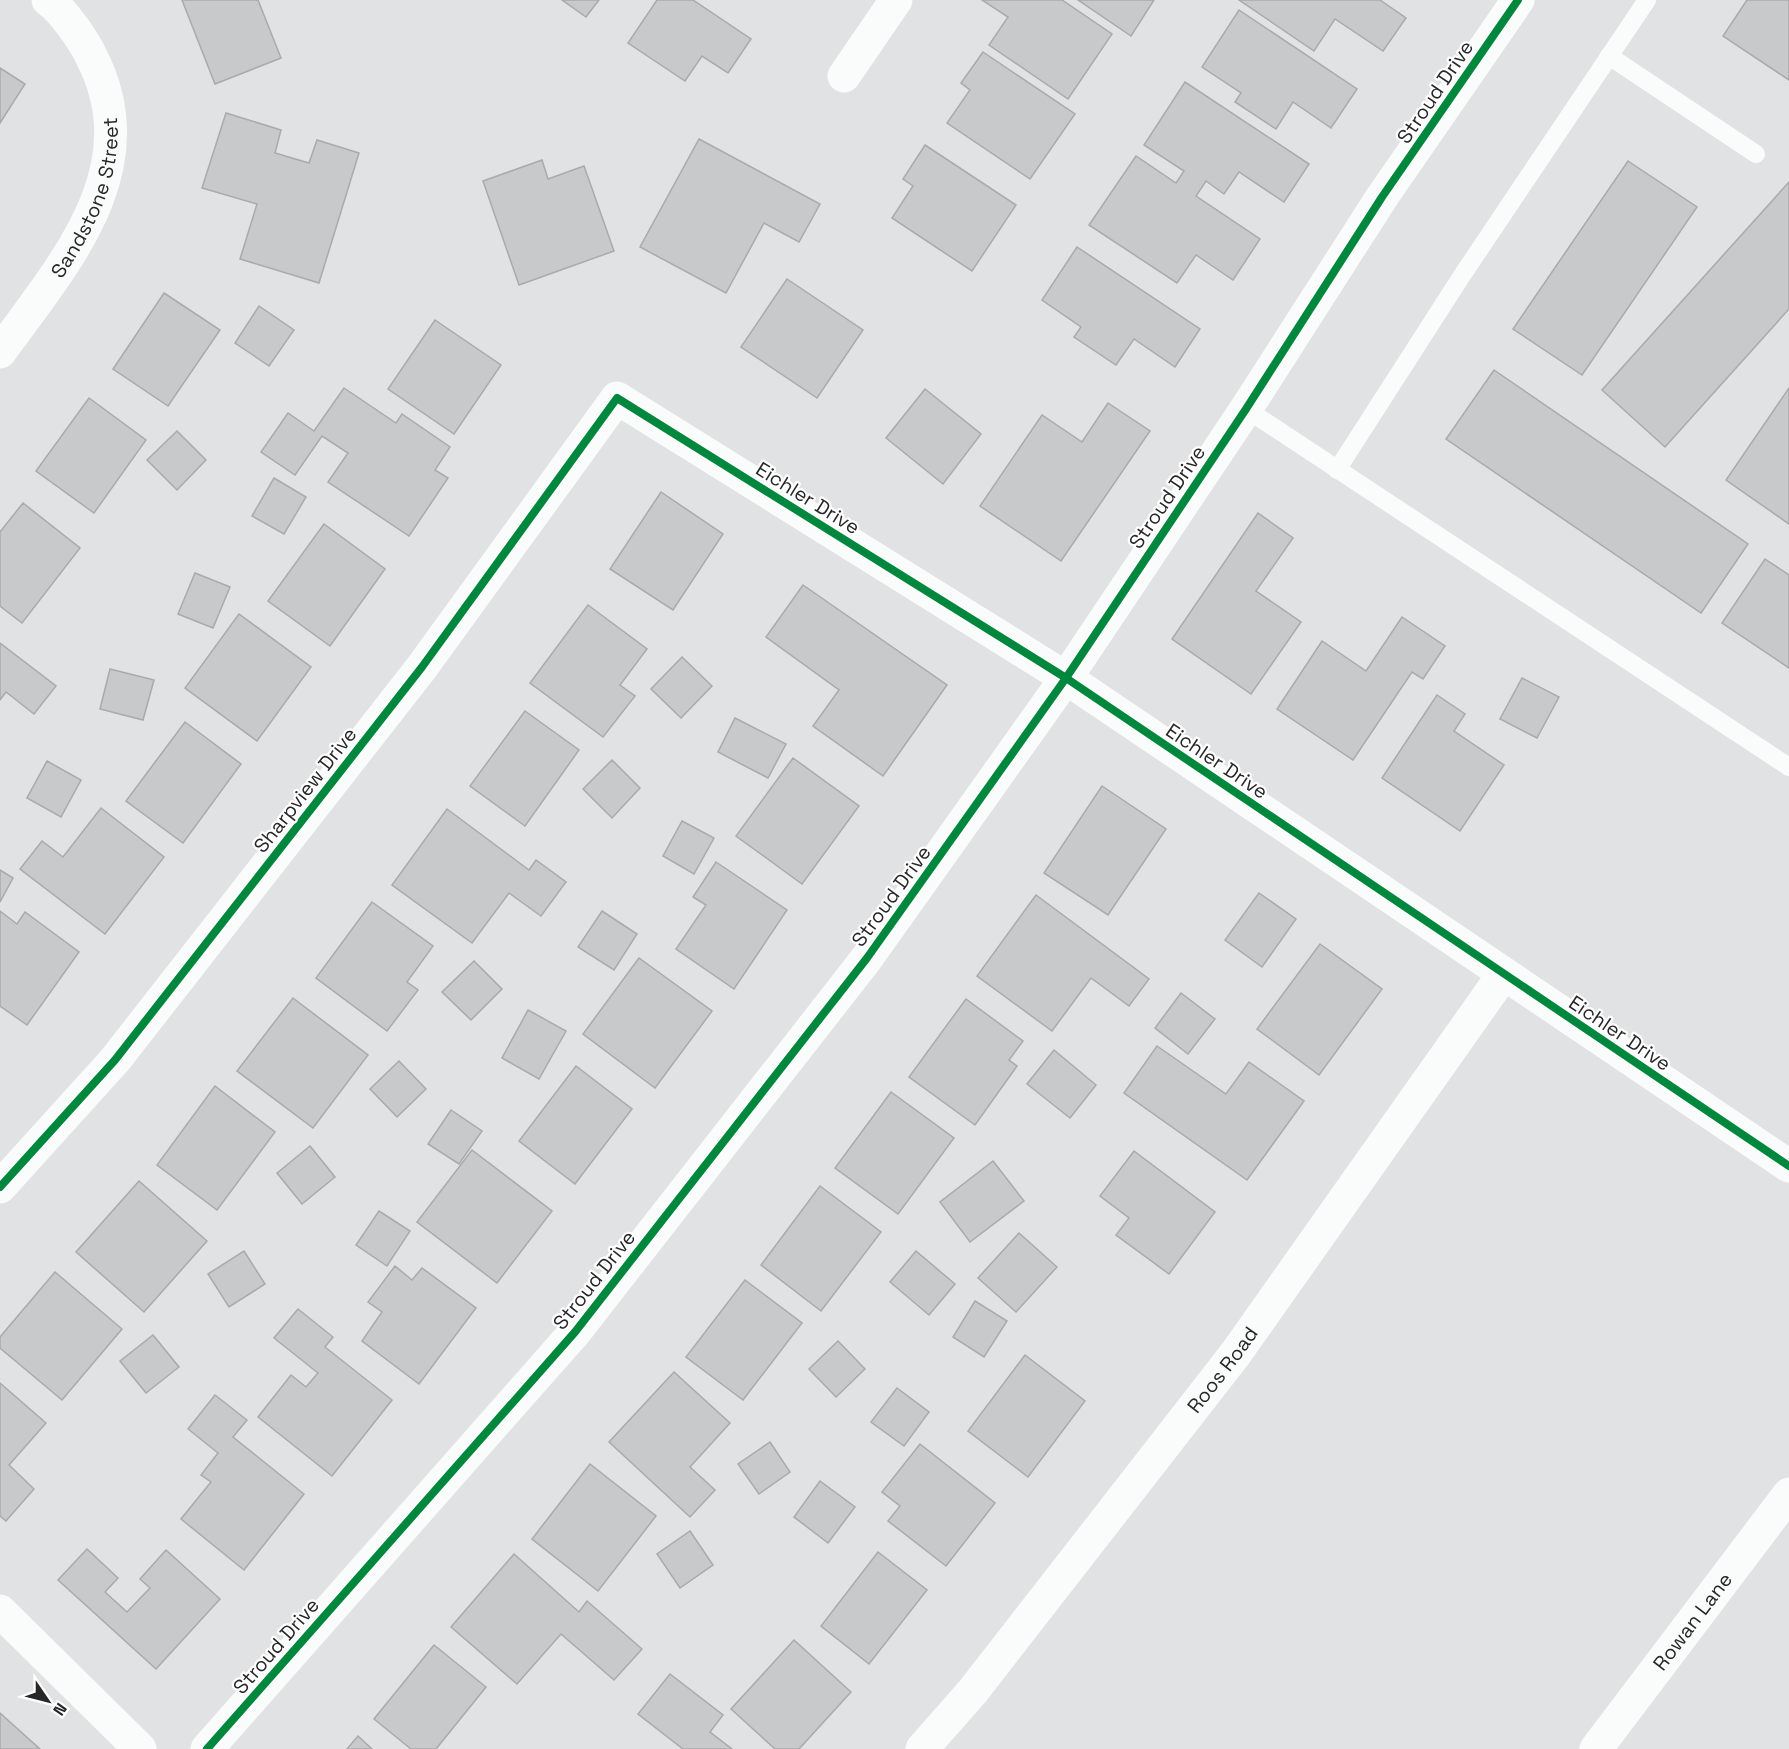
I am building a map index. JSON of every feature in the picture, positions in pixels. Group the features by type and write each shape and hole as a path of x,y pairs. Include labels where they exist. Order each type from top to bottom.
{"street":[{"path":"844,76 896,0"},
{"name":"Stroud Drive","path":"207,1749 575,1332 867,958 1066,678 1246,409 1382,197 1518,0"},
{"name":"Sandstone Street","path":"0,352 57,274 78,240 99,198 110,155 111,112 101,76 86,45 50,1"},
{"name":"Eichler Drive","path":"617,398 1066,678 1789,1166"},
{"name":"Sharpview Drive","path":"0,1187 115,1060 386,714 617,398"},
{"name":"Roos Road","path":"922,1749 973,1691 1236,1353 1503,975"},
{"name":"Rowan Lane","path":"1596,1749 1789,1494"},
{"path":"0,1611 140,1749"}],"lane":[{"path":"1337,470 1461,277 1647,0"},
{"path":"1609,56 1756,154"},
{"path":"1246,409 1789,767"}],"building":[{"path":"182,0 258,0 281,58 215,84"},
{"path":"562,0 599,0 586,17"},
{"path":"657,0 693,0 751,39 728,73 702,56 685,81 628,43"},
{"path":"982,0 1062,0 1112,34 1068,99 989,45 1008,17"},
{"path":"1078,0 1154,0 1131,36"},
{"path":"1239,0 1380,0 1406,18 1383,51 1335,19 1314,51"},
{"path":"1747,0 1789,0 1789,80 1723,36"},
{"path":"1239,10 1357,89 1331,128 1293,102 1276,129 1235,102 1241,93 1202,67"},
{"path":"983,52 1075,114 1030,179 947,123 970,90 961,83"},
{"path":"0,68 25,84 0,123"},
{"path":"1185,82 1309,164 1284,202 1239,172 1224,194 1206,181 1196,196 1260,239 1233,280 1196,255 1177,283 1089,225 1136,156 1176,183 1184,171 1144,145"},
{"path":"226,113 281,130 275,153 309,163 317,140 359,153 319,283 240,259 257,204 202,188"},
{"path":"699,139 820,204 799,242 764,223 726,293 640,247"},
{"path":"925,145 1016,205 972,271 892,218 913,186 903,179"},
{"path":"542,160 548,179 584,166 614,251 519,285 483,181"},
{"path":"1628,161 1697,207 1582,375 1513,329"},
{"path":"1789,182 1789,309 1665,447 1602,390"},
{"path":"1077,247 1200,329 1175,367 1134,339 1116,365 1074,337 1081,327 1042,300"},
{"path":"787,279 863,330 817,398 741,347"},
{"path":"164,293 220,330 168,406 113,369"},
{"path":"259,306 294,330 269,366 235,343"},
{"path":"435,320 501,365 454,434 388,389"},
{"path":"1494,370 1748,544 1701,613 1446,439"},
{"path":"344,388 396,423 402,414 450,447 435,470 448,478 409,536 328,482 348,453 322,436 295,475 261,452 288,413 314,431"},
{"path":"1789,388 1789,524 1726,480"},
{"path":"925,389 981,434 943,484 886,438"},
{"path":"89,398 146,440 94,513 36,471"},
{"path":"1108,403 1150,431 1061,561 980,506 1042,415 1082,442"},
{"path":"177,431 206,460 177,490 147,460"},
{"path":"274,478 306,497 284,534 252,516"},
{"path":"661,492 723,534 673,610 610,569"},
{"path":"23,503 80,548 22,623 0,606 0,532"},
{"path":"1258,513 1293,538 1256,591 1301,622 1251,694 1172,639"},
{"path":"324,524 385,569 330,646 268,601"},
{"path":"1765,559 1789,575 1789,668 1722,623"},
{"path":"195,573 230,587 213,628 178,614"},
{"path":"803,585 947,685 883,776 813,726 839,690 766,637"},
{"path":"588,605 647,649 620,685 635,696 603,737 530,683"},
{"path":"239,614 311,667 257,741 185,688"},
{"path":"1402,617 1445,646 1423,679 1412,672 1353,760 1277,709 1322,641 1366,671"},
{"path":"0,643 56,686 34,714 6,692 0,700"},
{"path":"682,657 712,686 681,718 651,689"},
{"path":"110,669 154,680 143,720 100,709"},
{"path":"1522,678 1559,697 1537,738 1500,719"},
{"path":"1437,695 1465,714 1454,731 1504,765 1460,831 1382,778"},
{"path":"525,711 579,750 525,826 470,786"},
{"path":"735,718 786,744 768,778 718,752"},
{"path":"185,722 241,764 183,843 126,801"},
{"path":"793,758 859,806 802,884 736,836"},
{"path":"612,760 640,788 612,818 583,789"},
{"path":"47,761 81,780 61,817 27,798"},
{"path":"1102,786 1166,829 1108,915 1044,873"},
{"path":"101,808 164,857 105,934 20,869 42,841 63,857"},
{"path":"447,809 529,870 536,860 566,882 541,916 509,893 472,943 392,885"},
{"path":"682,821 714,838 694,874 663,856"},
{"path":"716,862 787,910 734,989 676,949 706,905 693,897"},
{"path":"0,870 13,878 0,902"},
{"path":"1259,893 1296,919 1262,967 1225,940"},
{"path":"1036,895 1149,979 1129,1006 1091,978 1052,1031 977,976"},
{"path":"372,902 433,946 407,982 418,990 387,1031 316,978"},
{"path":"0,911 17,924 25,912 79,952 27,1025 0,1006"},
{"path":"602,911 637,934 614,970 578,947"},
{"path":"1320,944 1382,989 1319,1075 1257,1029"},
{"path":"639,958 712,1011 655,1088 583,1034"},
{"path":"474,961 502,989 471,1020 442,992"},
{"path":"1181,993 1215,1019 1188,1054 1155,1028"},
{"path":"293,998 368,1055 313,1128 237,1071"},
{"path":"966,999 1023,1041 1009,1060 1017,1066 975,1125 909,1077"},
{"path":"528,1010 566,1031 539,1079 502,1058"},
{"path":"1157,1046 1226,1094 1249,1062 1304,1101 1247,1180 1124,1093"},
{"path":"1054,1050 1096,1085 1070,1118 1027,1084"},
{"path":"399,1061 426,1089 397,1117 370,1089"},
{"path":"576,1066 632,1109 575,1184 519,1141"},
{"path":"215,1086 275,1132 217,1210 157,1165"},
{"path":"891,1092 954,1138 898,1214 835,1168"},
{"path":"451,1110 482,1131 459,1164 428,1144"},
{"path":"310,1146 335,1177 302,1204 277,1173"},
{"path":"472,1150 552,1211 497,1283 417,1222"},
{"path":"1134,1151 1215,1212 1169,1274 1116,1235 1129,1218 1100,1196"},
{"path":"993,1161 1024,1201 970,1242 940,1202"},
{"path":"139,1181 207,1241 144,1312 76,1252"},
{"path":"820,1186 881,1232 821,1311 761,1265"},
{"path":"379,1211 410,1231 387,1266 356,1245"},
{"path":"1019,1233 1057,1267 1016,1312 978,1278"},
{"path":"244,1251 265,1284 229,1307 208,1274"},
{"path":"916,1251 955,1284 929,1315 890,1282"},
{"path":"395,1266 412,1280 422,1268 476,1308 419,1384 362,1341 382,1312 368,1302"},
{"path":"55,1272 122,1329 62,1400 0,1348 0,1337"},
{"path":"745,1280 802,1323 743,1400 686,1357"},
{"path":"975,1301 1007,1321 984,1357 953,1337"},
{"path":"298,1309 333,1337 325,1347 392,1400 332,1476 258,1417 291,1375 306,1387 318,1373 274,1338"},
{"path":"153,1335 179,1367 146,1393 120,1361"},
{"path":"838,1341 865,1369 836,1397 809,1369"},
{"path":"1025,1355 1085,1401 1028,1477 968,1431"},
{"path":"674,1372 730,1423 690,1467 715,1490 690,1517 609,1442"},
{"path":"0,1383 46,1423 9,1465 34,1489 6,1521 0,1516"},
{"path":"897,1388 929,1412 904,1446 871,1422"},
{"path":"215,1395 247,1420 233,1437 304,1494 244,1570 181,1519 211,1482 201,1475 218,1453 188,1429"},
{"path":"770,1442 790,1472 759,1494 738,1464"},
{"path":"920,1444 995,1503 946,1566 888,1521 900,1506 882,1492"},
{"path":"590,1464 656,1516 598,1591 532,1539"},
{"path":"820,1481 855,1507 828,1543 794,1517"},
{"path":"690,1531 713,1565 680,1588 657,1554"},
{"path":"87,1549 118,1578 105,1592 127,1612 150,1588 140,1579 166,1550 220,1599 156,1669 58,1580"},
{"path":"878,1552 927,1590 869,1664 821,1626"},
{"path":"514,1554 579,1612 587,1601 642,1649 614,1680 561,1634 517,1684 451,1627"},
{"path":"794,1640 851,1692 799,1749 775,1749 731,1709"},
{"path":"434,1645 486,1687 436,1749 411,1749 374,1719"},
{"path":"670,1674 723,1715 710,1732 732,1749 683,1749 638,1714"},
{"path":"0,1713 40,1749 0,1749"},
{"path":"358,1736 372,1749 347,1749"}],"cycle path":[{"path":"207,1749 575,1332 867,958 1066,678 1246,409 1382,197 1518,0"},
{"path":"0,1187 115,1060 422,667 617,398 1066,678 1789,1166"}]}
